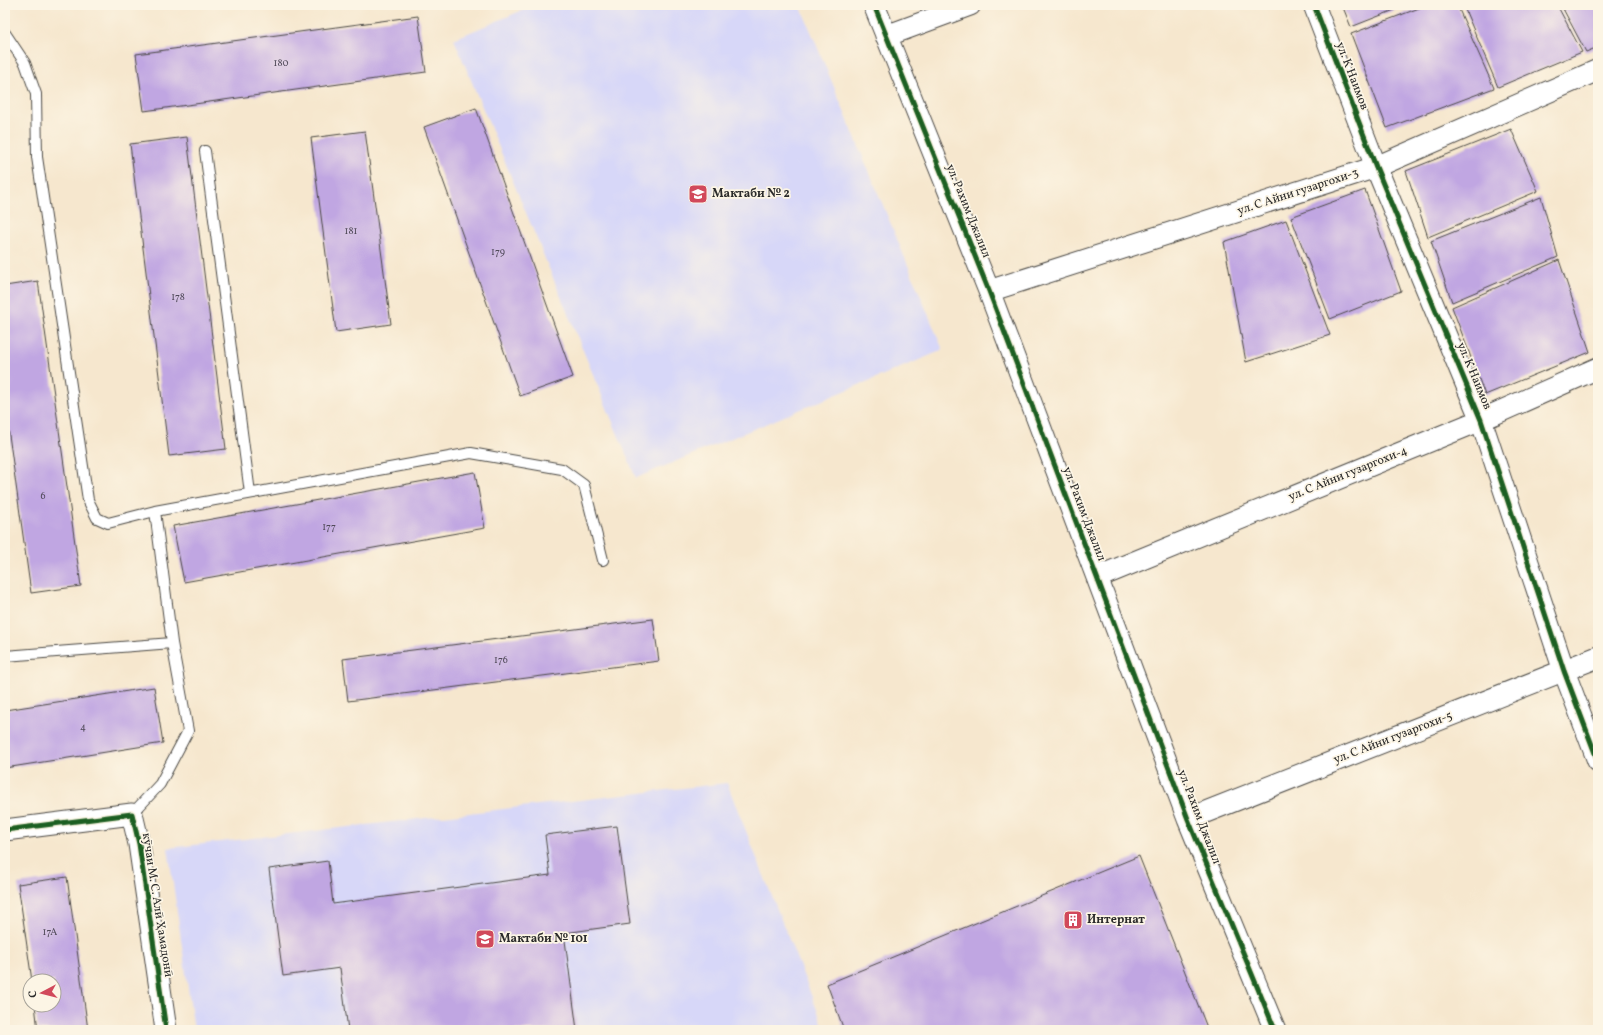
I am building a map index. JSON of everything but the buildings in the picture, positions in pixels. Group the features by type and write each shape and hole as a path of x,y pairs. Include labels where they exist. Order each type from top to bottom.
{"street":[{"name":"ул. Рахим Джалил","path":"874,5 988,290 1098,576 1188,819 1275,1030"},
{"path":"886,36 970,5"},
{"name":"ул. К Наимов","path":"1314,5 1376,167 1481,420 1564,671 1598,761"},
{"name":"ул. С Айни гузаргохи-3","path":"988,290 1376,167 1598,70"},
{"name":"ул. С Айни гузаргохи-4","path":"1098,576 1481,420 1598,368"},
{"name":"ул. С Айни гузаргохи-5","path":"1188,819 1598,657"},
{"path":"5,830 132,814"},
{"name":"кӯчаи М. С. Алӣ Ҳамадонӣ","path":"132,814 139,844 166,1030"}],"lane":[{"path":"5,33 25,63 36,94 37,157 88,500 97,518 108,523 155,511 471,453 562,469 584,485 603,560"},
{"path":"205,151 250,494"},
{"path":"132,814 160,784 188,731 172,643 155,511"},
{"path":"5,656 172,643"}],"shaded area":[{"name":"Мактаби № 2","path":"535,5 800,5 943,350 636,478 454,39"},
{"name":"Мактаби № 101","path":"727,783 825,1030 194,1030 168,848"}],"cycle path":[{"path":"874,5 989,291 1188,819 1275,1030"},
{"path":"1314,5 1376,167 1481,420 1564,671 1598,761"},
{"path":"5,830 132,814 139,844 166,1030"}],"place":[{"name":"Мактаби № 2","path":"698,194"},
{"name":"Интернат","path":"1073,920"},
{"name":"Мактаби № 101","path":"485,939"}]}
